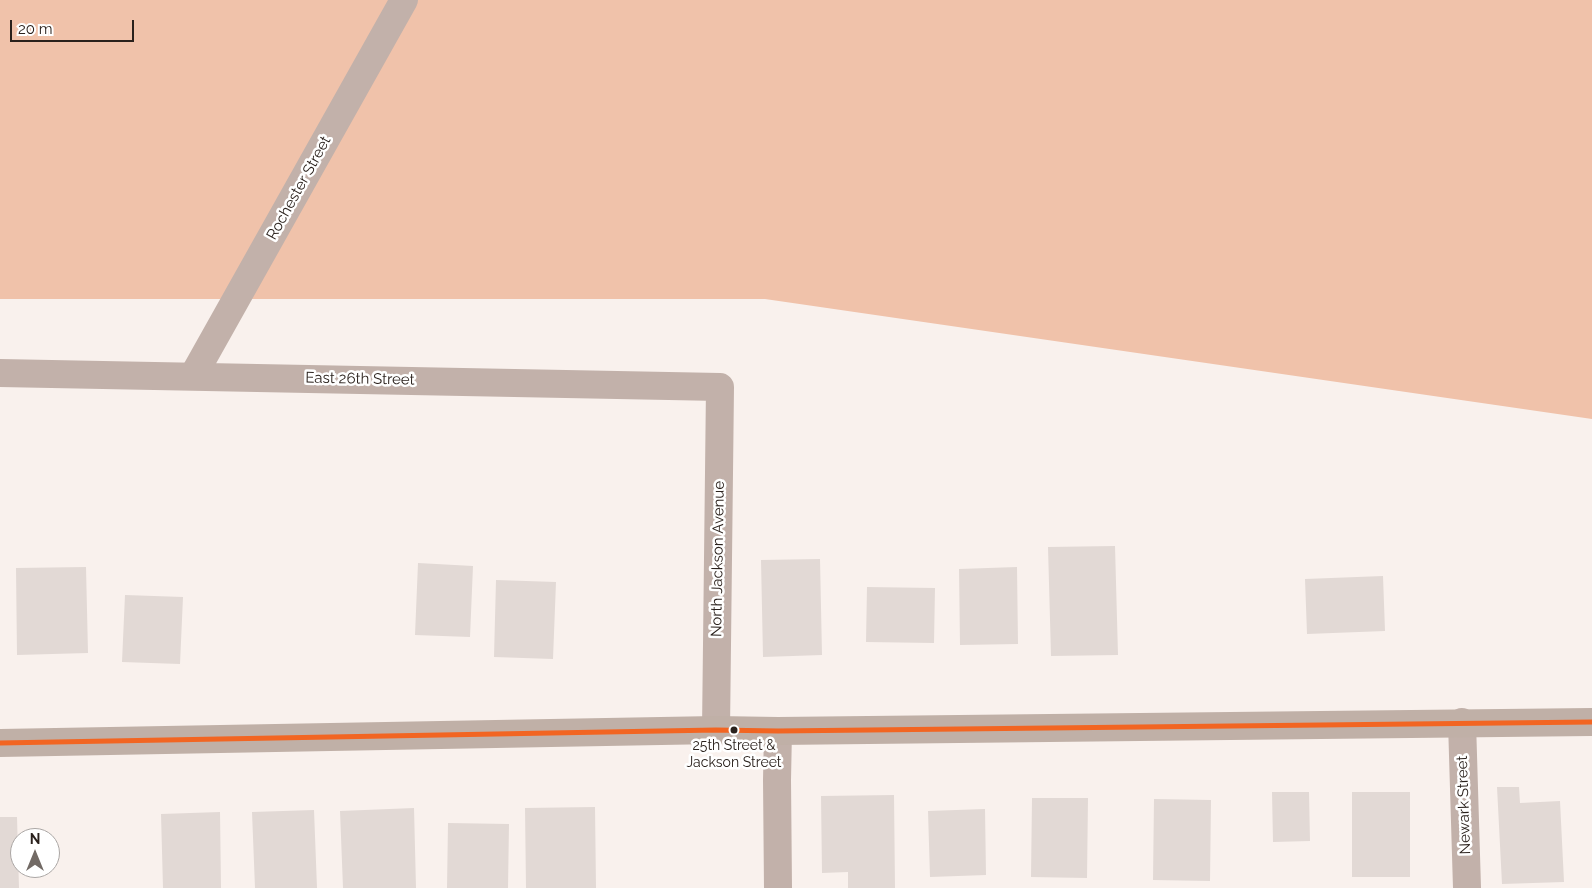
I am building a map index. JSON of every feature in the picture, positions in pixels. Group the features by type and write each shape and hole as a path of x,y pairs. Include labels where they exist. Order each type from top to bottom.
{"street":[{"name":"Rochester Street","path":"193,376 404,0"},
{"name":"East 26th Street","path":"0,373 720,387"},
{"name":"North Jackson Avenue","path":"716,730 720,387"},
{"name":"Newark Street","path":"1462,722 1467,888"},
{"path":"0,743 716,730 778,731 1592,722"},
{"path":"778,731 778,888"}],"shaded area":[{"path":"0,0 1592,0 1592,419 765,299 0,299"}],"building":[{"path":"1115,546 1118,655 1051,656 1048,547"},
{"path":"820,559 822,655 763,657 761,560"},
{"path":"418,563 473,566 470,637 415,635"},
{"path":"86,567 88,653 17,655 16,568"},
{"path":"1017,567 1018,644 960,645 959,569"},
{"path":"1383,576 1385,631 1307,634 1305,579"},
{"path":"496,580 556,582 553,659 494,657"},
{"path":"867,587 935,588 934,643 866,642"},
{"path":"125,595 183,597 180,664 122,662"},
{"path":"1497,787 1519,787 1520,803 1560,801 1564,882 1502,884"},
{"path":"1272,792 1309,792 1310,841 1273,842"},
{"path":"1352,792 1410,792 1410,877 1352,877"},
{"path":"894,795 895,888 848,888 848,872 822,873 821,796"},
{"path":"1032,798 1088,798 1087,878 1031,877"},
{"path":"1154,799 1211,800 1210,881 1153,880"},
{"path":"595,807 596,888 526,888 525,808"},
{"path":"414,808 416,888 343,888 340,811"},
{"path":"985,809 986,875 930,877 928,811"},
{"path":"314,810 317,888 255,888 252,812"},
{"path":"220,812 221,888 163,888 161,814"},
{"path":"0,817 17,817 17,828 10,828 10,878 19,878 19,888 0,888"},
{"path":"448,823 509,824 508,888 447,888"}],"transit line":[{"path":"0,743 716,730 778,731 1592,722"}],"place":[{"name":"25th Street & Jackson Street","path":"734,730"}]}
